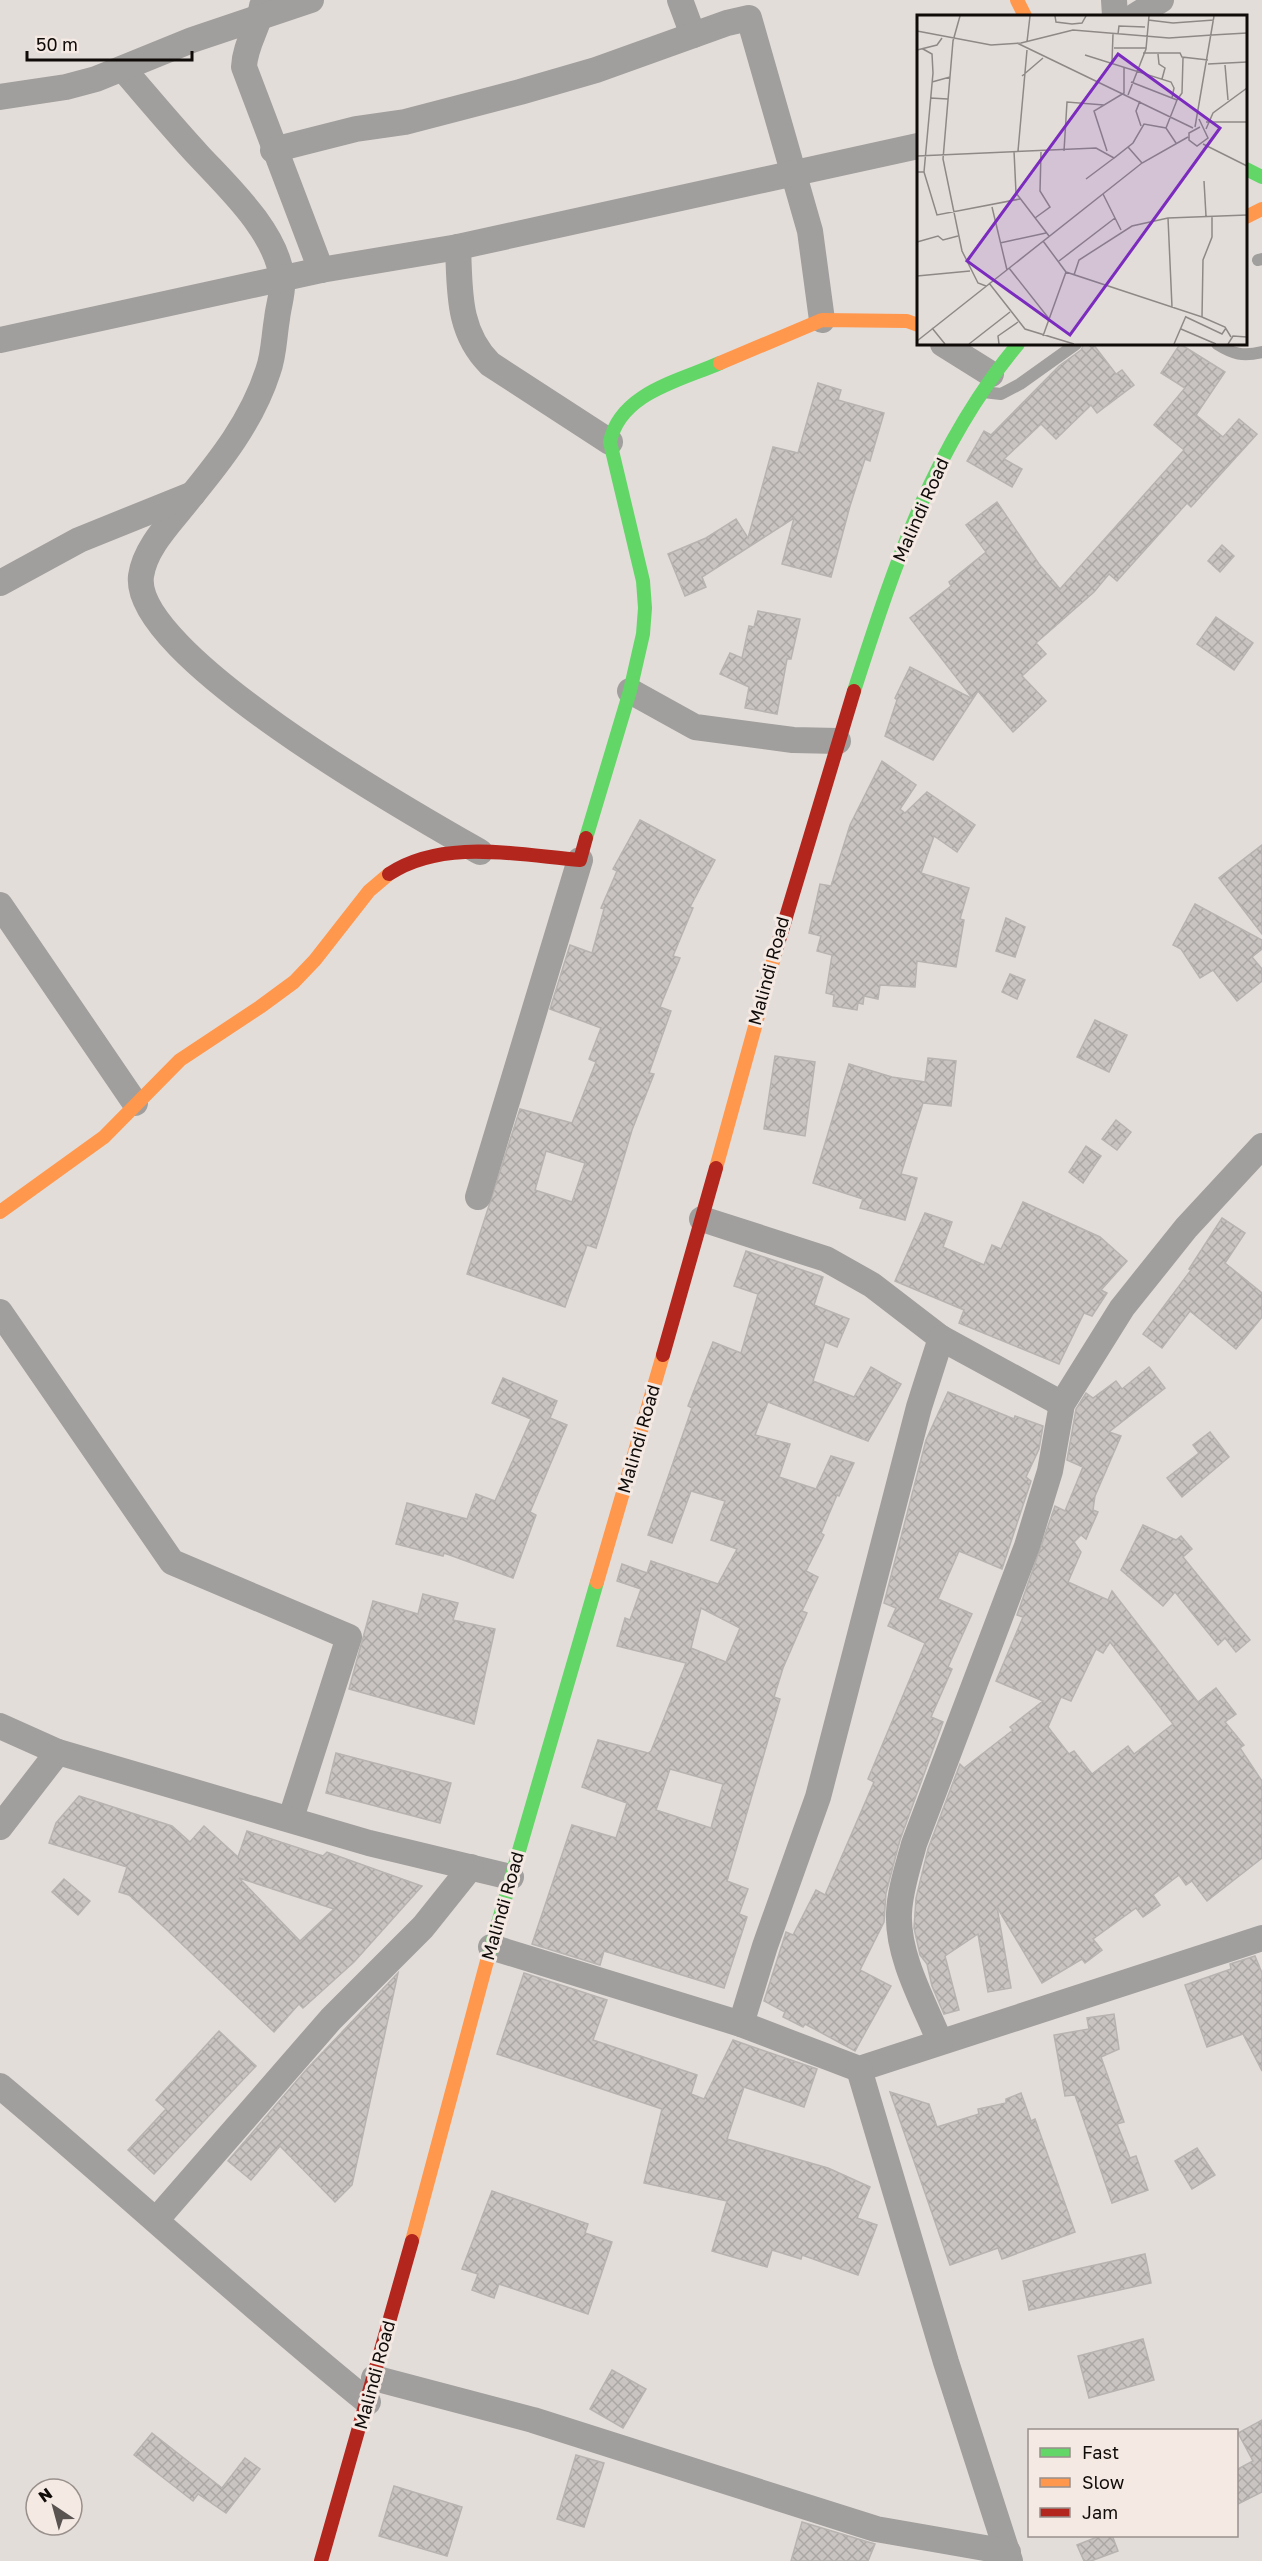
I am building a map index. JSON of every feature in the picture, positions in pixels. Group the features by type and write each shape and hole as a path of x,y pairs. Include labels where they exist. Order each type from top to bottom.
{"main road":[{"path":"1017,0 1024,15"},
{"path":"1247,170 1262,177"},
{"path":"1247,216 1262,209"},
{"path":"0,1212 85,1152 116,1125 135,1103 180,1060 253,1014 286,988 315,960 352,908 380,880 413,861 480,852 580,860 630,691 643,634 645,608 643,581 610,442 613,426 623,410 636,400 822,320 906,321 917,326"},
{"name":"Malindi Road","path":"321,2561 368,2402 491,1947 702,1219 779,934 838,741 908,533 933,478 985,383 1017,345"}],"street":[{"path":"0,97 66,87 124,70 261,8 311,0"},
{"path":"680,0 693,35"},
{"path":"1114,0 1115,15"},
{"path":"1137,15 1161,0"},
{"path":"261,8 245,50 244,67 273,150 321,270"},
{"path":"273,150 356,129 405,122 596,70 693,35 747,9 792,175 810,231 822,320"},
{"path":"124,70 247,208 268,239 282,278 269,370 255,404 227,453 147,555 141,577 144,599 153,616 178,645 279,728 337,769 480,852"},
{"path":"0,340 321,270 458,247 917,146"},
{"path":"458,247 461,309 469,338 477,351 499,370 610,442"},
{"path":"944,345 985,383"},
{"path":"0,584 79,540 193,494"},
{"path":"630,691 676,718 703,729 793,740 838,741"},
{"path":"478,1197 580,860"},
{"path":"0,905 135,1103"},
{"path":"940,2042 906,1954 899,1916 901,1895 914,1844 1027,1546 1050,1471 1062,1404 1122,1308 1186,1228 1262,1146"},
{"path":"702,1219 826,1259 872,1285 941,1338 1062,1404"},
{"path":"0,1312 172,1562 349,1637 291,1818"},
{"path":"741,2024 765,1946 818,1797 919,1407 941,1338"},
{"path":"0,1726 58,1752 291,1818 369,1843 511,1877"},
{"path":"0,1827 58,1752"},
{"path":"157,2219 331,2019 423,1927 471,1867"},
{"path":"491,1947 741,2024 859,2069 1262,1938"},
{"path":"374,2378 533,2420 876,2529 1009,2557 946,2362 859,2069"},
{"path":"0,2086 157,2219 256,2310 368,2402"}],"lane":[{"path":"985,383 1001,394 1020,384 1075,345"},
{"path":"1219,345 1230,352 1246,356 1262,352"}],"building":[{"path":"1084,345 1094,345 1116,374 1122,370 1134,385 1097,413 1091,405 1056,439 1041,424 1004,459 1022,469 1012,487 967,461 984,431 991,435 1059,366 1081,350"},
{"path":"1179,345 1225,372 1196,415 1223,437 1239,419 1257,434 1191,507 1187,503 1117,581 1109,574 1094,592 1036,643 1046,654 1022,676 1046,701 1013,732 978,691 973,699 910,618 951,586 949,582 986,552 966,525 997,502 1039,564 1060,589 1184,450 1154,425 1185,388 1161,373"},
{"path":"818,383 841,390 838,400 884,413 870,461 865,459 831,577 782,564 794,518 702,577 706,587 685,596 668,554 706,538 736,519 748,538 773,447 798,453"},
{"path":"1222,545 1234,556 1220,572 1208,561"},
{"path":"758,611 800,619 791,659 787,659 777,714 745,708 749,687 720,674 730,653 742,658 749,626 754,627"},
{"path":"1216,617 1253,643 1234,670 1197,644"},
{"path":"910,667 973,699 933,760 885,736 897,700 895,698"},
{"path":"882,761 916,785 900,809 905,813 927,792 975,825 957,852 934,836 921,873 969,888 960,919 964,920 956,967 917,961 915,987 880,985 878,999 864,996 863,1004 858,1003 857,1010 833,1006 834,995 826,993 832,955 817,951 821,936 809,933 820,884 831,886 850,825"},
{"path":"640,820 715,860 690,907 693,908 673,956 680,958 660,1007 671,1011 649,1073 654,1074 632,1130 596,1248 587,1245 565,1307 467,1274 520,1109 572,1123 596,1062 589,1059 601,1028 550,1009 570,945 592,953 604,909 601,908 617,871 613,869","holes":["546,1151 585,1163 572,1202 535,1190"]},
{"path":"1262,845 1262,934 1219,878"},
{"path":"1195,904 1262,940 1262,949 1252,957 1262,969 1262,981 1237,1001 1213,970 1200,978 1181,949 1173,945"},
{"path":"1006,918 1025,927 1015,957 996,951"},
{"path":"1010,974 1025,980 1017,999 1002,992"},
{"path":"1095,1020 1127,1035 1109,1072 1077,1057"},
{"path":"775,1056 815,1062 805,1136 764,1129"},
{"path":"928,1058 956,1061 951,1106 923,1103 901,1174 917,1178 905,1220 860,1208 863,1199 813,1183 849,1064 892,1077 925,1082"},
{"path":"1116,1120 1131,1132 1117,1150 1102,1139"},
{"path":"1086,1146 1101,1156 1083,1183 1069,1172"},
{"path":"1023,1202 1100,1237 1127,1261 1101,1290 1107,1293 1092,1316 1084,1313 1059,1364 959,1323 964,1310 895,1281 925,1213 952,1222 943,1247 984,1265 992,1245 1001,1249"},
{"path":"1222,1218 1245,1233 1225,1263 1262,1293 1262,1317 1236,1349 1190,1311 1162,1348 1143,1334 1191,1270 1189,1269"},
{"path":"746,1251 823,1277 814,1305 849,1319 837,1347 825,1342 813,1381 854,1397 871,1367 901,1384 868,1441 768,1402 755,1435 790,1444 779,1477 816,1489 831,1456 854,1463 839,1496 837,1495 821,1533 824,1535 806,1571 818,1577 802,1611 807,1613 783,1668 774,1697 780,1699 727,1881 748,1889 739,1914 747,1917 724,1988 604,1951 600,1965 532,1944 572,1825 616,1838 627,1803 582,1787 598,1740 648,1753 651,1751 686,1663 617,1646 625,1618 630,1620 641,1589 617,1581 622,1564 647,1573 651,1561 718,1584 737,1549 711,1540 725,1501 691,1491 672,1543 648,1535 692,1408 688,1406 713,1342 741,1353 758,1294 734,1286","holes":["701,1608 740,1628 726,1662 691,1648","670,1769 723,1784 711,1828 656,1810"]},
{"path":"1149,1367 1165,1388 1109,1432 1121,1436 1095,1496 1093,1510 1098,1512 1086,1539 1081,1535 1074,1542 1081,1552 1068,1582 1108,1600 1112,1591 1198,1702 1216,1688 1236,1714 1225,1722 1244,1745 1240,1748 1262,1781 1262,1858 1207,1901 1192,1881 1186,1885 1179,1875 1153,1895 1160,1905 1143,1917 1136,1908 1093,1939 1102,1950 1085,1963 1082,1959 1042,1983 997,1907 1011,1988 988,1992 978,1934 945,1956 959,2010 944,2014 932,1986 927,1964 920,1955 914,1928 916,1898 928,1849 960,1764 964,1768 1013,1730 1010,1727 1043,1701 996,1681 1023,1617 1017,1615 1055,1506 1065,1511 1083,1467 1067,1460 1076,1409 1086,1393 1093,1398 1116,1381 1122,1389","holes":["1110,1642 1173,1724 1134,1754 1128,1746 1092,1774 1074,1751 1069,1754 1048,1727 1061,1697 1071,1701 1096,1649 1103,1653"]},
{"path":"503,1378 557,1401 550,1418 567,1425 530,1512 536,1515 513,1578 444,1553 443,1556 396,1544 407,1503 467,1519 476,1494 495,1501 531,1419 492,1403"},
{"path":"948,1392 1014,1419 1015,1416 1043,1426 1039,1449 1026,1477 1031,1481 1002,1569 959,1551 938,1599 972,1614 948,1667 952,1669 931,1717 943,1722 900,1840 886,1893 884,1922 860,1970 891,1986 855,2051 805,2024 803,2027 783,2017 785,2012 764,2001 786,1932 793,1935 816,1890 825,1895 874,1782 868,1779 925,1643 888,1626 896,1608 884,1603 926,1440"},
{"path":"1210,1432 1229,1457 1182,1497 1167,1478 1199,1453 1193,1445"},
{"path":"1143,1525 1176,1540 1181,1536 1192,1549 1183,1557 1250,1640 1236,1652 1225,1638 1218,1645 1175,1592 1163,1606 1121,1570"},
{"path":"423,1594 458,1603 453,1620 495,1629 474,1724 349,1689 373,1601 418,1614"},
{"path":"336,1753 451,1783 440,1823 326,1793"},
{"path":"79,1796 172,1826 190,1842 204,1826 238,1857 247,1831 323,1856 327,1852 422,1886 354,1962 303,2008 299,2004 274,2032 129,1895 119,1892 127,1867 49,1843 56,1823","holes":["239,1878 334,1909 300,1941"]},
{"path":"64,1879 90,1901 78,1915 52,1892"},
{"path":"1255,1956 1262,1973 1262,2071 1243,2034 1207,2047 1185,1985 1231,1969 1230,1964"},
{"path":"398,1973 352,2185 335,2202 280,2146 251,2180 228,2161 306,2070"},
{"path":"524,1973 607,2000 593,2040 697,2075 691,2094 704,2099 733,2040 817,2069 804,2107 744,2087 727,2139 828,2168 870,2187 857,2218 877,2225 858,2275 802,2255 801,2259 772,2250 767,2267 712,2251 727,2201 644,2183 662,2109 497,2054"},
{"path":"1114,2014 1119,2049 1101,2057 1124,2122 1117,2124 1130,2158 1136,2156 1148,2190 1112,2203 1075,2095 1065,2096 1054,2035 1089,2029 1087,2018"},
{"path":"219,2031 256,2066 154,2174 128,2150 166,2109 156,2100"},
{"path":"890,2092 929,2104 937,2127 979,2114 978,2109 1006,2103 1006,2099 1021,2093 1031,2121 1035,2119 1075,2232 1002,2259 998,2248 950,2265"},
{"path":"1197,2148 1215,2175 1192,2189 1175,2161"},
{"path":"492,2191 588,2224 585,2233 612,2242 588,2314 499,2284 494,2298 472,2290 478,2274 462,2269"},
{"path":"1145,2254 1151,2283 1029,2310 1023,2281"},
{"path":"1143,2339 1154,2380 1089,2398 1078,2356"},
{"path":"612,2370 646,2389 623,2428 590,2409"},
{"path":"1262,2420 1262,2492 1238,2504 1238,2469 1253,2461 1238,2433"},
{"path":"152,2433 222,2488 245,2458 260,2469 226,2513 198,2494 193,2501 134,2455"},
{"path":"576,2455 604,2463 584,2527 557,2519"},
{"path":"394,2486 462,2507 447,2556 379,2536"},
{"path":"802,2522 875,2544 868,2561 791,2561"},
{"path":"1097,2537 1113,2537 1118,2551 1091,2561 1084,2561 1077,2545"}],"traffic: fast":[{"path":"1247,170 1262,177"},
{"path":"854,691 901,553 939,466 962,424 1017,345"},
{"path":"586,838 630,691 643,634 645,608 643,581 610,442 616,425 638,400 670,383 720,363"},
{"path":"487,1961 597,1582"}],"traffic: slow":[{"path":"1017,0 1024,15"},
{"path":"1247,216 1262,209"},
{"path":"720,363 822,320 907,321 917,325"},
{"path":"0,1212 104,1137 180,1060 294,982 315,960 369,891 389,874"},
{"path":"716,1168 777,947"},
{"path":"597,1582 663,1355"},
{"path":"412,2241 487,1961"}],"traffic: jam":[{"path":"777,947 854,691"},
{"path":"389,874 410,863 457,852 507,853 580,860 586,838"},
{"path":"663,1355 716,1168"},
{"path":"321,2561 412,2241"}]}
